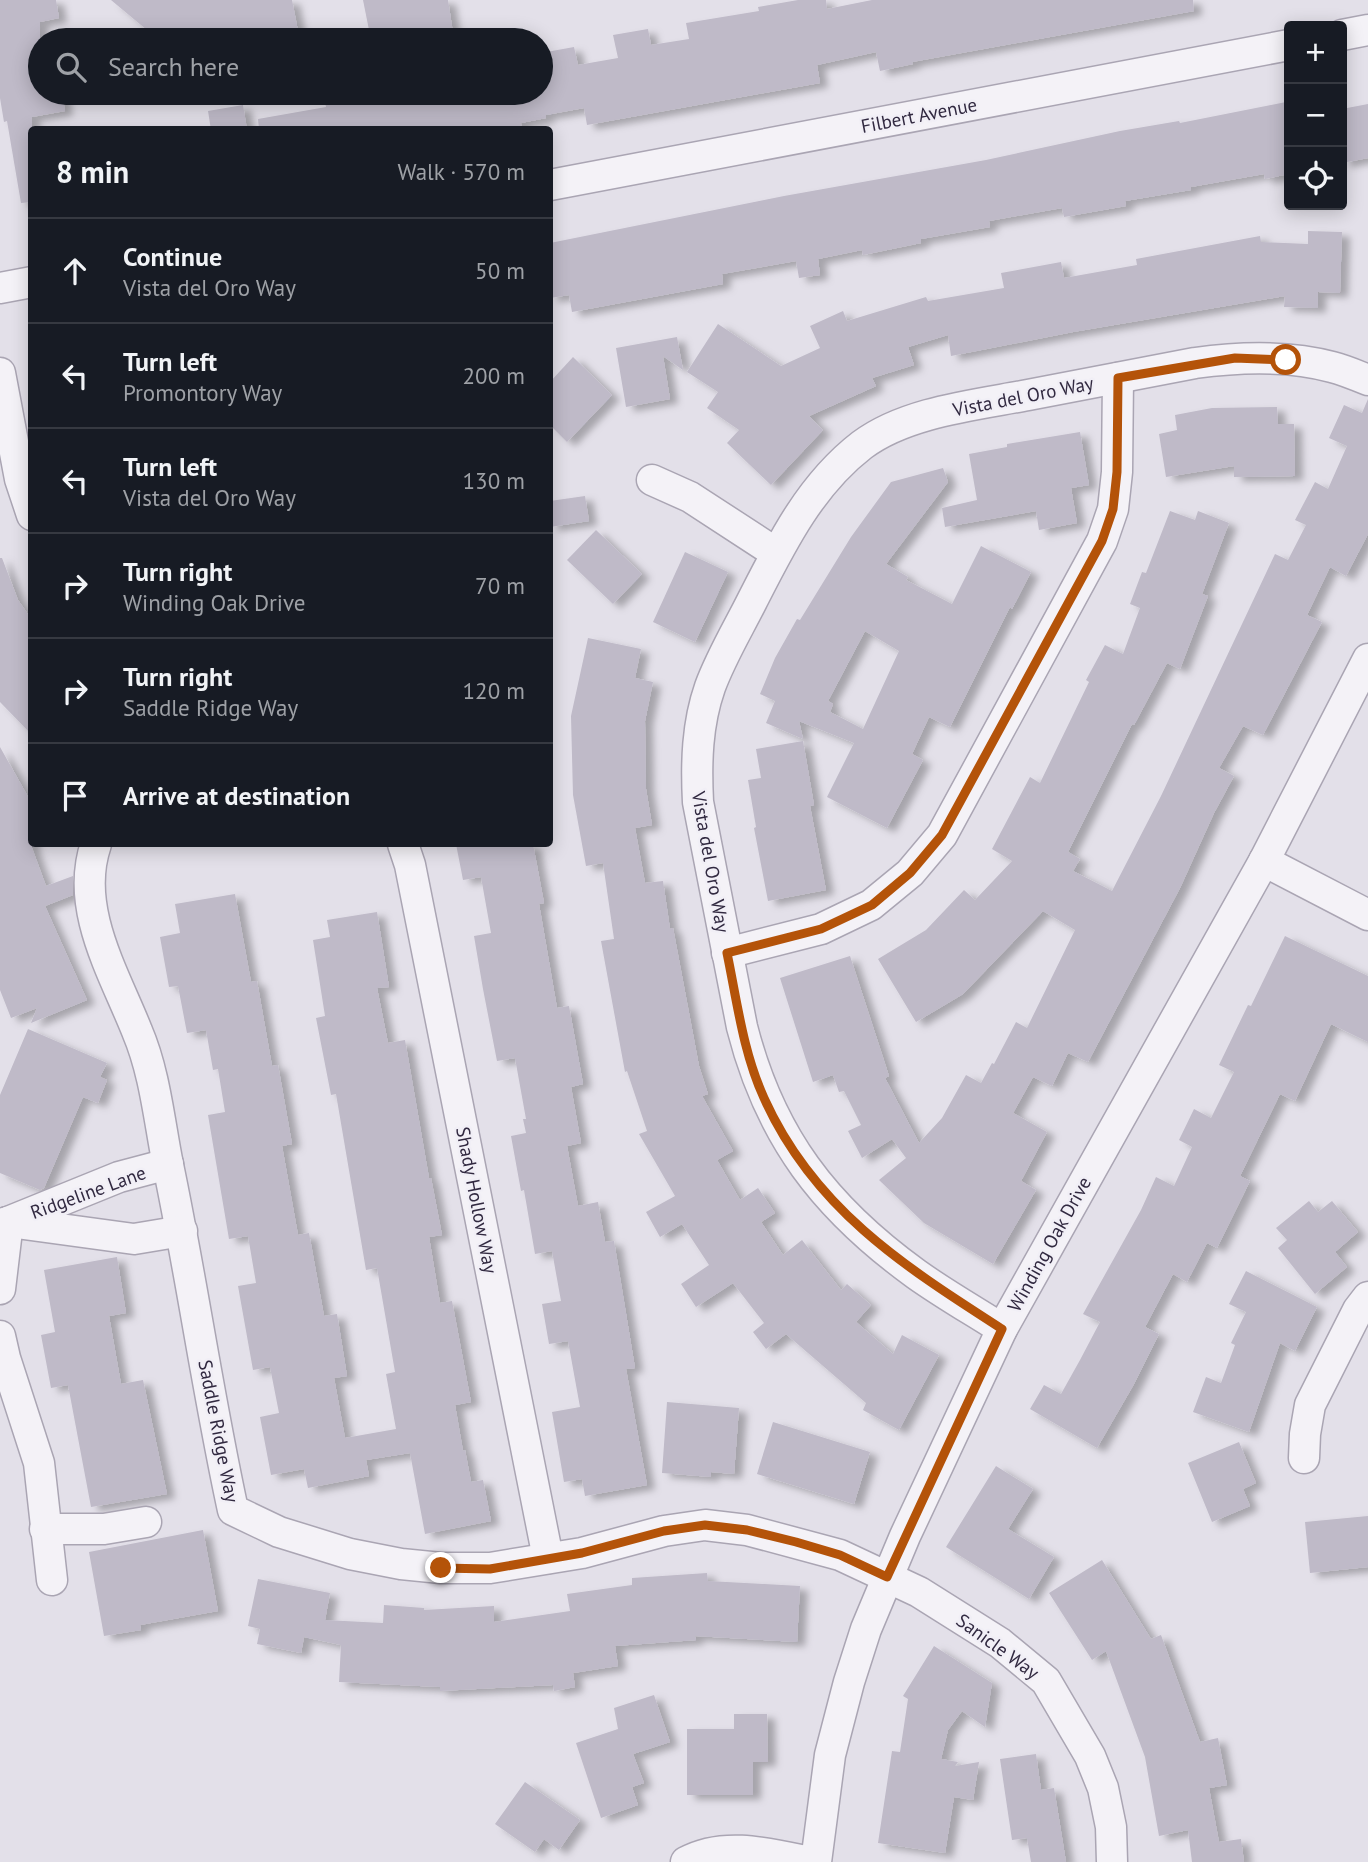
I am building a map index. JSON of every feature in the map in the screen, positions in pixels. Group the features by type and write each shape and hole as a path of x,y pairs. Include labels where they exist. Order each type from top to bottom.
{"street":[{"path":"1347,34 1368,30"},
{"name":"Filbert Avenue","path":"553,184 1284,46"},
{"path":"0,288 28,283"},
{"name":"Vista del Oro Way","path":"1002,1329 918,1275 849,1217 818,1184 788,1144 763,1097 750,1060 698,802 699,732 711,684 776,553 796,519 838,466 863,444 894,427 945,410 1235,358 1286,360 1330,366 1368,380"},
{"path":"0,373 20,479 28,503"},
{"path":"727,953 821,929 872,905 910,873 942,835 1102,541 1113,509 1117,472 1118,378"},
{"path":"652,480 690,497 776,553"},
{"name":"Winding Oak Drive","path":"816,1862 830,1755 866,1629 887,1577 1002,1329 1264,861 1368,659"},
{"name":"Saddle Ridge Way","path":"96,847 91,874 91,899 100,943 109,970 138,1032 150,1068 233,1510 279,1532 350,1554 401,1564 490,1569 582,1553 664,1531 705,1525 747,1530 796,1542 840,1555 887,1577"},
{"name":"Shady Hollow Way","path":"404,847 413,879 548,1558"},
{"path":"1264,861 1368,915"},
{"name":"Ridgeline Lane","path":"4,1223 119,1177 168,1164"},
{"path":"0,1289 4,1223"},
{"name":"Ridgeline Lane","path":"4,1223 134,1240 182,1231"},
{"path":"1304,1458 1310,1405 1358,1310 1368,1297"},
{"path":"0,1336 39,1462 45,1497 45,1529 52,1580"},
{"path":"45,1529 104,1529 146,1522"},
{"name":"Sanicle Way","path":"887,1577 919,1592 1000,1643 1046,1681 1090,1756 1103,1788 1111,1827 1112,1862"},
{"path":"687,1862 722,1851 760,1852 810,1862"}],"building":[{"path":"0,0 56,0 59,18 40,22 40,28 28,28 28,105 64,105 65,111 32,117 32,126 28,126 28,202 21,203 7,121 4,122 0,98"},
{"path":"111,0 292,0 297,28 145,28"},
{"path":"363,0 448,0 452,28 369,28"},
{"path":"798,0 826,0 827,9 872,0 1193,0 1194,11 912,62 913,64 880,71 876,52 817,65 820,83 587,125 584,108 546,115 546,118 521,123 521,126 259,126 258,119 326,105 553,105 553,51 574,47 578,65 618,58 613,35 648,29 651,45 689,39 686,23 759,11 758,7"},
{"path":"1284,102 1284,175 1265,179 1264,174 1191,187 1191,190 1125,201 1126,206 1064,217 1062,208 989,221 990,227 921,239 921,243 863,255 862,250 818,259 820,275 799,278 796,261 722,274 723,284 572,312 569,295 553,298 553,242 1179,121 1180,123"},
{"path":"1368,104 1368,158 1347,162 1347,108"},
{"path":"243,105 246,126 210,126 208,111"},
{"path":"1308,231 1342,232 1340,293 1318,292 1318,308 1284,307 1285,296 951,356 948,335 908,347 914,365 872,378 876,386 809,416 823,430 771,485 727,443 739,430 707,408 718,392 687,372 718,324 781,366 820,348 810,326 843,311 847,321 926,297 928,301 1004,288 1001,273 1061,262 1064,278 1137,265 1136,259 1260,236 1261,242 1308,244"},
{"path":"677,337 683,370 663,356 670,399 626,407 616,348"},
{"path":"573,357 612,395 567,442 553,428 553,379"},
{"path":"1368,399 1368,534 1346,576 1330,567 1307,615 1322,622 1263,735 1243,726 1219,768 1234,776 1180,888 1088,1062 1068,1053 1052,1086 1033,1077 1013,1113 1047,1132 1021,1181 1036,1190 993,1264 924,1223 879,1180 906,1158 892,1139 862,1158 848,1131 861,1125 844,1091 839,1092 833,1075 813,1082 780,978 850,956 889,1076 885,1078 919,1143 942,1118 966,1075 981,1083 1016,1022 1027,1028 1075,930 1043,911 963,994 916,1022 878,959 926,930 964,890 975,900 1012,861 992,849 1030,777 1040,783 1089,682 1086,680 1105,645 1123,654 1140,608 1130,604 1142,572 1146,573 1170,511 1195,520 1198,511 1229,523 1202,594 1208,596 1180,669 1167,663 1134,725 1132,724 1068,852 1080,859 1073,871 1112,891 1161,796 1275,554 1288,560 1306,525 1295,520 1315,482 1328,489 1347,446 1329,438 1344,405 1362,413"},
{"path":"1277,407 1278,424 1294,424 1295,476 1234,477 1234,466 1166,477 1159,434 1177,430 1175,415 1212,408"},
{"path":"1080,432 1089,485 1071,488 1077,523 1039,530 1036,511 945,527 942,508 977,500 969,454 1007,447 1007,444"},
{"path":"943,468 948,482 886,564 908,577 906,580 952,604 981,546 1031,572 1012,609 1010,607 950,727 929,717 912,754 923,760 887,828 827,797 854,743 799,721 803,739 766,723 775,701 760,694 775,658 797,619 800,620 851,537 891,482","holes":["865,631 899,651 863,729 830,712 833,704 828,701"]},
{"path":"585,496 589,521 553,527 553,501"},
{"path":"596,530 642,574 613,604 567,560"},
{"path":"685,552 728,572 695,642 653,622"},
{"path":"2,558 18,600 28,614 28,731 0,702"},
{"path":"588,638 641,649 635,678 653,682 645,721 646,789 652,825 635,828 645,883 663,881 670,929 673,928 699,1066 708,1094 702,1096 733,1151 717,1160 740,1200 758,1188 775,1213 761,1222 783,1255 802,1240 841,1290 847,1284 871,1305 856,1322 893,1354 902,1335 939,1355 899,1430 863,1410 866,1403 786,1334 766,1349 753,1332 764,1323 733,1283 696,1307 681,1284 709,1265 682,1224 660,1237 646,1212 675,1196 639,1134 647,1131 627,1071 625,1072 601,941 614,939 603,863 586,866 573,795 571,716"},
{"path":"803,741 814,805 810,806 826,890 768,901 748,780 761,778 756,749"},
{"path":"0,747 28,797 28,847 32,847 46,886 73,876 73,895 45,906 87,1000 31,1023 37,1008 11,1018 0,990"},
{"path":"457,847 534,847 544,903 539,904 557,1008 569,1006 583,1084 571,1087 581,1143 567,1146 578,1206 598,1202 605,1242 614,1241 635,1368 626,1369 647,1485 585,1496 582,1479 564,1482 552,1412 580,1407 568,1341 549,1344 542,1304 561,1301 552,1251 535,1254 524,1190 521,1191 511,1136 526,1133 523,1119 526,1119 515,1058 497,1061 474,936 491,933 481,877 463,880"},
{"path":"235,894 251,982 257,981 272,1066 278,1065 292,1144 282,1146 298,1235 309,1233 324,1316 337,1314 347,1376 334,1378 345,1438 396,1429 386,1374 395,1372 377,1268 366,1270 336,1094 331,1095 316,1018 325,1016 313,940 330,937 327,920 377,912 389,987 377,988 388,1043 405,1040 429,1178 442,1235 429,1237 440,1303 452,1301 471,1402 455,1405 463,1451 465,1450 471,1482 483,1480 491,1521 425,1534 410,1453 366,1460 369,1476 308,1488 304,1469 271,1475 260,1417 279,1413 270,1367 253,1370 238,1286 256,1283 248,1236 229,1239 208,1115 225,1112 218,1069 213,1070 206,1030 187,1033 178,986 169,987 160,937 180,933 175,904"},
{"path":"1285,936 1368,976 1368,1042 1331,1024 1295,1101 1280,1094 1240,1176 1250,1181 1217,1248 1207,1243 1187,1282 1173,1274 1145,1327 1159,1334 1097,1448 1030,1409 1044,1385 1061,1394 1080,1360 1100,1322 1083,1314 1141,1210 1156,1177 1174,1186 1192,1147 1179,1140 1194,1109 1211,1118 1234,1072 1219,1065"},
{"path":"28,1029 107,1063 100,1077 107,1080 98,1103 83,1097 44,1188 40,1190 0,1173 0,1095"},
{"path":"1309,1201 1318,1212 1332,1201 1358,1232 1335,1252 1347,1267 1315,1294 1278,1248 1287,1240 1276,1228"},
{"path":"117,1257 126,1313 109,1316 121,1384 143,1380 167,1494 91,1507 68,1385 51,1388 41,1335 55,1332 44,1270"},
{"path":"1246,1271 1317,1307 1295,1351 1280,1343 1249,1432 1193,1412 1206,1377 1221,1383 1235,1345 1231,1343 1246,1312 1229,1304"},
{"path":"667,1402 739,1408 734,1474 711,1472 711,1477 662,1473"},
{"path":"773,1422 870,1452 854,1504 757,1474"},
{"path":"1239,1442 1256,1483 1243,1489 1250,1506 1212,1522 1188,1463"},
{"path":"996,1466 1033,1489 1008,1529 1054,1557 1029,1599 946,1547"},
{"path":"1368,1516 1368,1567 1310,1573 1305,1522"},
{"path":"203,1530 218,1611 140,1625 141,1630 104,1636 89,1552"},
{"path":"1102,1560 1151,1639 1161,1635 1200,1742 1218,1738 1227,1785 1209,1788 1219,1842 1241,1839 1244,1862 1192,1862 1188,1830 1159,1836 1145,1757 1106,1651 1092,1660 1049,1593"},
{"path":"707,1573 708,1581 800,1586 797,1642 695,1636 696,1640 615,1646 618,1666 573,1673 575,1687 554,1691 553,1685 440,1691 440,1687 339,1682 341,1645 304,1637 301,1653 257,1644 260,1629 248,1626 258,1579 330,1593 325,1620 383,1623 384,1605 424,1610 494,1606 494,1622 570,1611 567,1594 632,1585 632,1578"},
{"path":"934,1646 992,1683 985,1727 962,1711 948,1730 941,1759 958,1762 955,1766 979,1762 973,1800 954,1797 945,1853 878,1843 892,1751 900,1752 908,1699 903,1696"},
{"path":"654,1695 670,1742 633,1754 644,1783 632,1787 638,1805 601,1818 576,1743 618,1729 614,1708"},
{"path":"734,1714 767,1714 768,1762 753,1762 753,1795 687,1795 687,1729 734,1729"},
{"path":"1036,1754 1041,1790 1054,1788 1066,1862 1031,1862 1027,1838 1012,1840 1000,1759"},
{"path":"525,1782 580,1820 559,1850 544,1839 535,1852 495,1824"}],"route":[{"path":"441,1568 490,1569 582,1553 664,1531 705,1525 747,1530 796,1542 840,1555 887,1577 1002,1329 918,1275 883,1248 818,1184 788,1144 763,1097 750,1060 727,953 821,929 872,905 910,873 942,835 1102,541 1113,509 1117,472 1118,378 1235,358 1286,360"}]}
